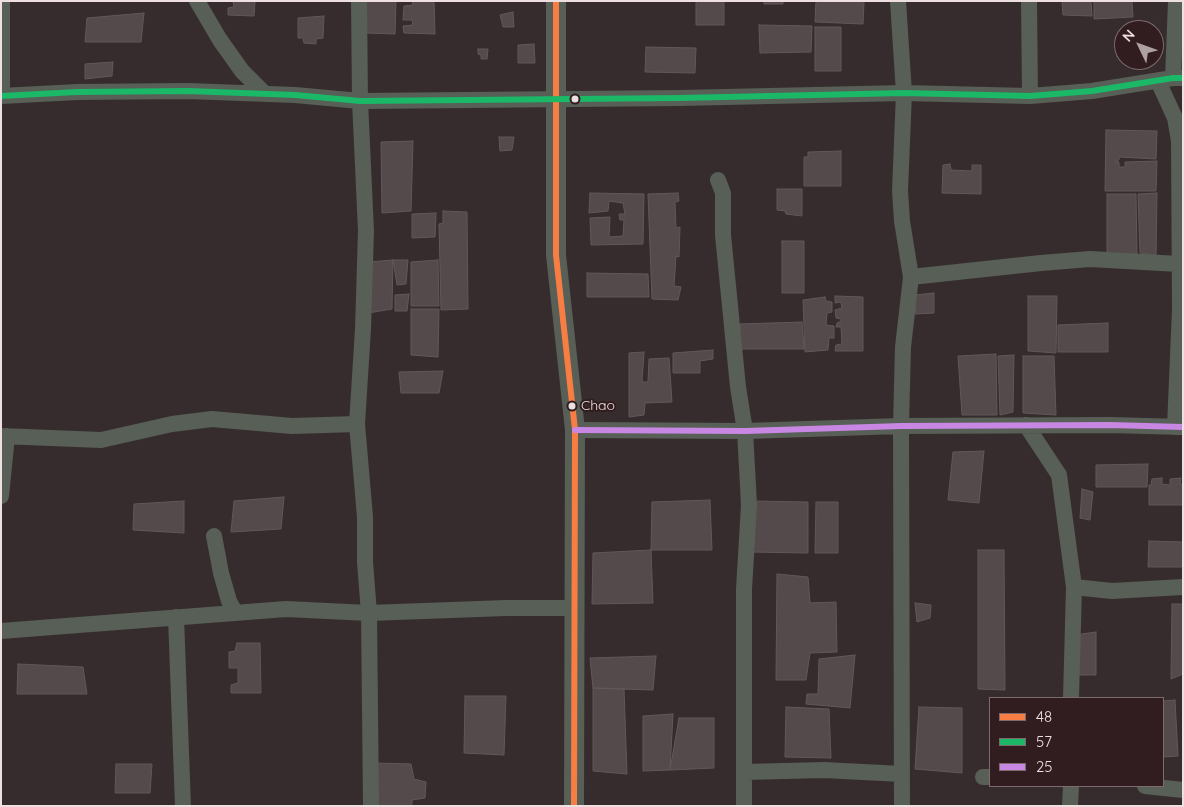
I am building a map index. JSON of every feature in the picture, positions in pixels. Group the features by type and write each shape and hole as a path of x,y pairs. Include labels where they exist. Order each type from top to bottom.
{"street":[{"path":"2,1 2,96 77,92 188,91 360,101 680,98 904,93 1030,96 1092,91 1171,79"},
{"path":"197,1 220,40 242,71 265,94"},
{"path":"359,1 360,101 366,231 363,329 357,424 364,517 364,562 369,613 371,806"},
{"path":"556,1 556,255 575,430 574,806"},
{"path":"898,1 904,93 900,191 902,221 911,277 903,347 901,426 902,806"},
{"path":"1029,1 1030,96"},
{"path":"575,430 744,431 901,426 1110,424 1179,427 1179,142 1171,79 1176,1"},
{"path":"718,180 723,193 723,235 744,431 749,505 744,589 744,806"},
{"path":"911,277 1090,259 1179,264"},
{"path":"1,496 4,436 100,440 172,424 212,419 292,426 357,424"},
{"path":"1026,425 1058,475 1074,587 1072,697"},
{"path":"214,536 221,573 229,601 235,612"},
{"path":"1074,587 1112,591 1183,587"},
{"path":"1,631 286,609 369,613 575,608"},
{"path":"176,617 183,806"},
{"path":"745,772 824,770 902,774"},
{"path":"1070,806 1071,787"},
{"path":"1154,787 1183,790"}],"building":[{"path":"233,1 255,1 254,16 228,15 228,8 234,7"},
{"path":"365,1 396,1 395,34 367,33"},
{"path":"412,1 434,1 435,34 404,33 403,26 413,25 412,20 403,20 404,6 413,5"},
{"path":"696,1 724,1 724,25 696,25"},
{"path":"764,1 783,1 783,4 764,4"},
{"path":"816,1 864,1 863,24 815,22"},
{"path":"1062,1 1091,1 1092,16 1063,15"},
{"path":"1094,1 1132,1 1133,17 1094,19"},
{"path":"513,12 514,27 503,27 500,15"},
{"path":"144,13 141,42 85,42 87,18"},
{"path":"324,16 323,38 316,39 316,44 304,43 303,38 298,38 298,18"},
{"path":"759,25 812,26 811,52 760,53"},
{"path":"815,27 841,27 841,71 815,71"},
{"path":"534,44 535,63 518,63 518,45"},
{"path":"646,47 696,48 695,73 645,72"},
{"path":"478,49 488,49 487,59 481,59"},
{"path":"113,62 112,76 85,79 85,64"},
{"path":"1106,130 1157,131 1156,159 1119,157 1119,160 1115,162 1119,162 1119,167 1125,167 1125,162 1157,161 1156,191 1105,191"},
{"path":"499,137 514,137 512,150 500,151"},
{"path":"413,141 411,211 382,213 381,142"},
{"path":"841,151 841,186 804,186 804,157 808,157 808,152"},
{"path":"950,164 951,170 972,171 972,165 981,165 981,194 942,193 943,165"},
{"path":"777,189 802,189 802,216 786,214 785,211 777,210"},
{"path":"590,193 644,194 643,244 591,245 590,218 610,217 609,237 623,236 624,220 620,220 619,214 625,214 623,203 609,201 608,211 589,213"},
{"path":"678,193 679,201 675,202 676,228 680,227 679,257 676,256 674,286 681,287 678,300 652,299 648,194"},
{"path":"1157,193 1156,255 1140,253 1138,194"},
{"path":"1107,194 1136,194 1137,254 1107,254"},
{"path":"443,211 467,212 468,309 441,310 439,224 443,223"},
{"path":"436,213 435,237 412,238 412,214"},
{"path":"782,241 804,241 804,293 782,293"},
{"path":"393,260 392,309 368,313 369,262"},
{"path":"393,260 408,260 406,284 397,285"},
{"path":"438,260 439,306 411,306 411,262"},
{"path":"587,273 648,274 649,297 587,297"},
{"path":"934,293 934,313 915,314 915,295"},
{"path":"409,294 407,311 395,311 395,295"},
{"path":"835,296 863,297 863,351 835,351 836,345 842,344 841,327 836,327 841,319 836,318 835,310 842,308 841,302 835,303"},
{"path":"1028,296 1057,296 1056,353 1028,351"},
{"path":"825,297 826,301 832,302 832,312 827,313 826,325 834,326 834,338 829,338 828,350 805,352 803,300"},
{"path":"411,309 439,309 438,357 411,355"},
{"path":"802,322 804,349 739,349 740,324"},
{"path":"1108,323 1108,352 1058,352 1058,325"},
{"path":"713,350 713,359 700,361 700,373 673,373 673,353"},
{"path":"644,352 642,382 648,382 649,359 669,358 672,402 645,403 644,415 629,417 629,353"},
{"path":"996,354 997,415 962,415 958,356"},
{"path":"1014,355 1013,412 1000,415 998,356"},
{"path":"1023,356 1054,356 1056,415 1023,413"},
{"path":"443,371 439,393 401,393 399,372"},
{"path":"984,451 979,503 948,500 953,452"},
{"path":"1148,464 1147,487 1096,487 1096,465"},
{"path":"1162,478 1162,484 1170,485 1170,479 1181,478 1180,484 1183,484 1183,505 1149,505 1149,485 1151,485 1152,479"},
{"path":"1082,489 1093,492 1090,520 1080,518"},
{"path":"284,497 281,529 231,532 234,501"},
{"path":"710,500 712,550 651,550 652,502"},
{"path":"184,501 184,533 133,530 134,504"},
{"path":"751,501 808,502 808,553 750,552"},
{"path":"816,502 838,502 838,553 815,553"},
{"path":"1149,541 1183,542 1183,567 1148,567"},
{"path":"651,550 653,603 592,604 593,553"},
{"path":"978,550 1004,550 1005,690 978,689"},
{"path":"777,574 808,577 810,603 836,602 837,652 810,653 806,680 776,680"},
{"path":"915,603 931,605 930,618 917,622"},
{"path":"1172,604 1183,604 1183,674 1171,679"},
{"path":"1096,632 1096,675 1074,675 1075,635"},
{"path":"237,643 260,643 261,693 231,693 231,685 238,683 238,668 229,668 229,652 235,651"},
{"path":"855,655 850,708 806,704 807,694 818,694 819,659"},
{"path":"656,656 653,690 593,688 590,658"},
{"path":"18,664 83,667 87,694 17,694"},
{"path":"593,688 624,689 627,774 593,771"},
{"path":"465,696 506,696 504,755 464,753"},
{"path":"1175,700 1178,756 1164,757 1164,701"},
{"path":"786,707 829,709 831,758 785,757"},
{"path":"919,707 962,708 962,773 915,769"},
{"path":"673,714 670,770 643,771 643,716"},
{"path":"679,718 714,718 714,768 670,770"},
{"path":"375,763 411,764 414,779 426,782 425,798 412,800 412,806 375,806"},
{"path":"116,764 152,764 150,793 115,793"}],"transit line":[{"name":"48","path":"556,1 556,255 575,430 574,806"},
{"name":"57","path":"1,96 77,92 188,91 295,95 360,101 680,98 904,93 1030,96 1092,91 1183,78"},
{"name":"25","path":"575,430 745,431 901,426 1110,425 1183,427"}],"place":[{"name":"Chao","path":"572,406"}]}
